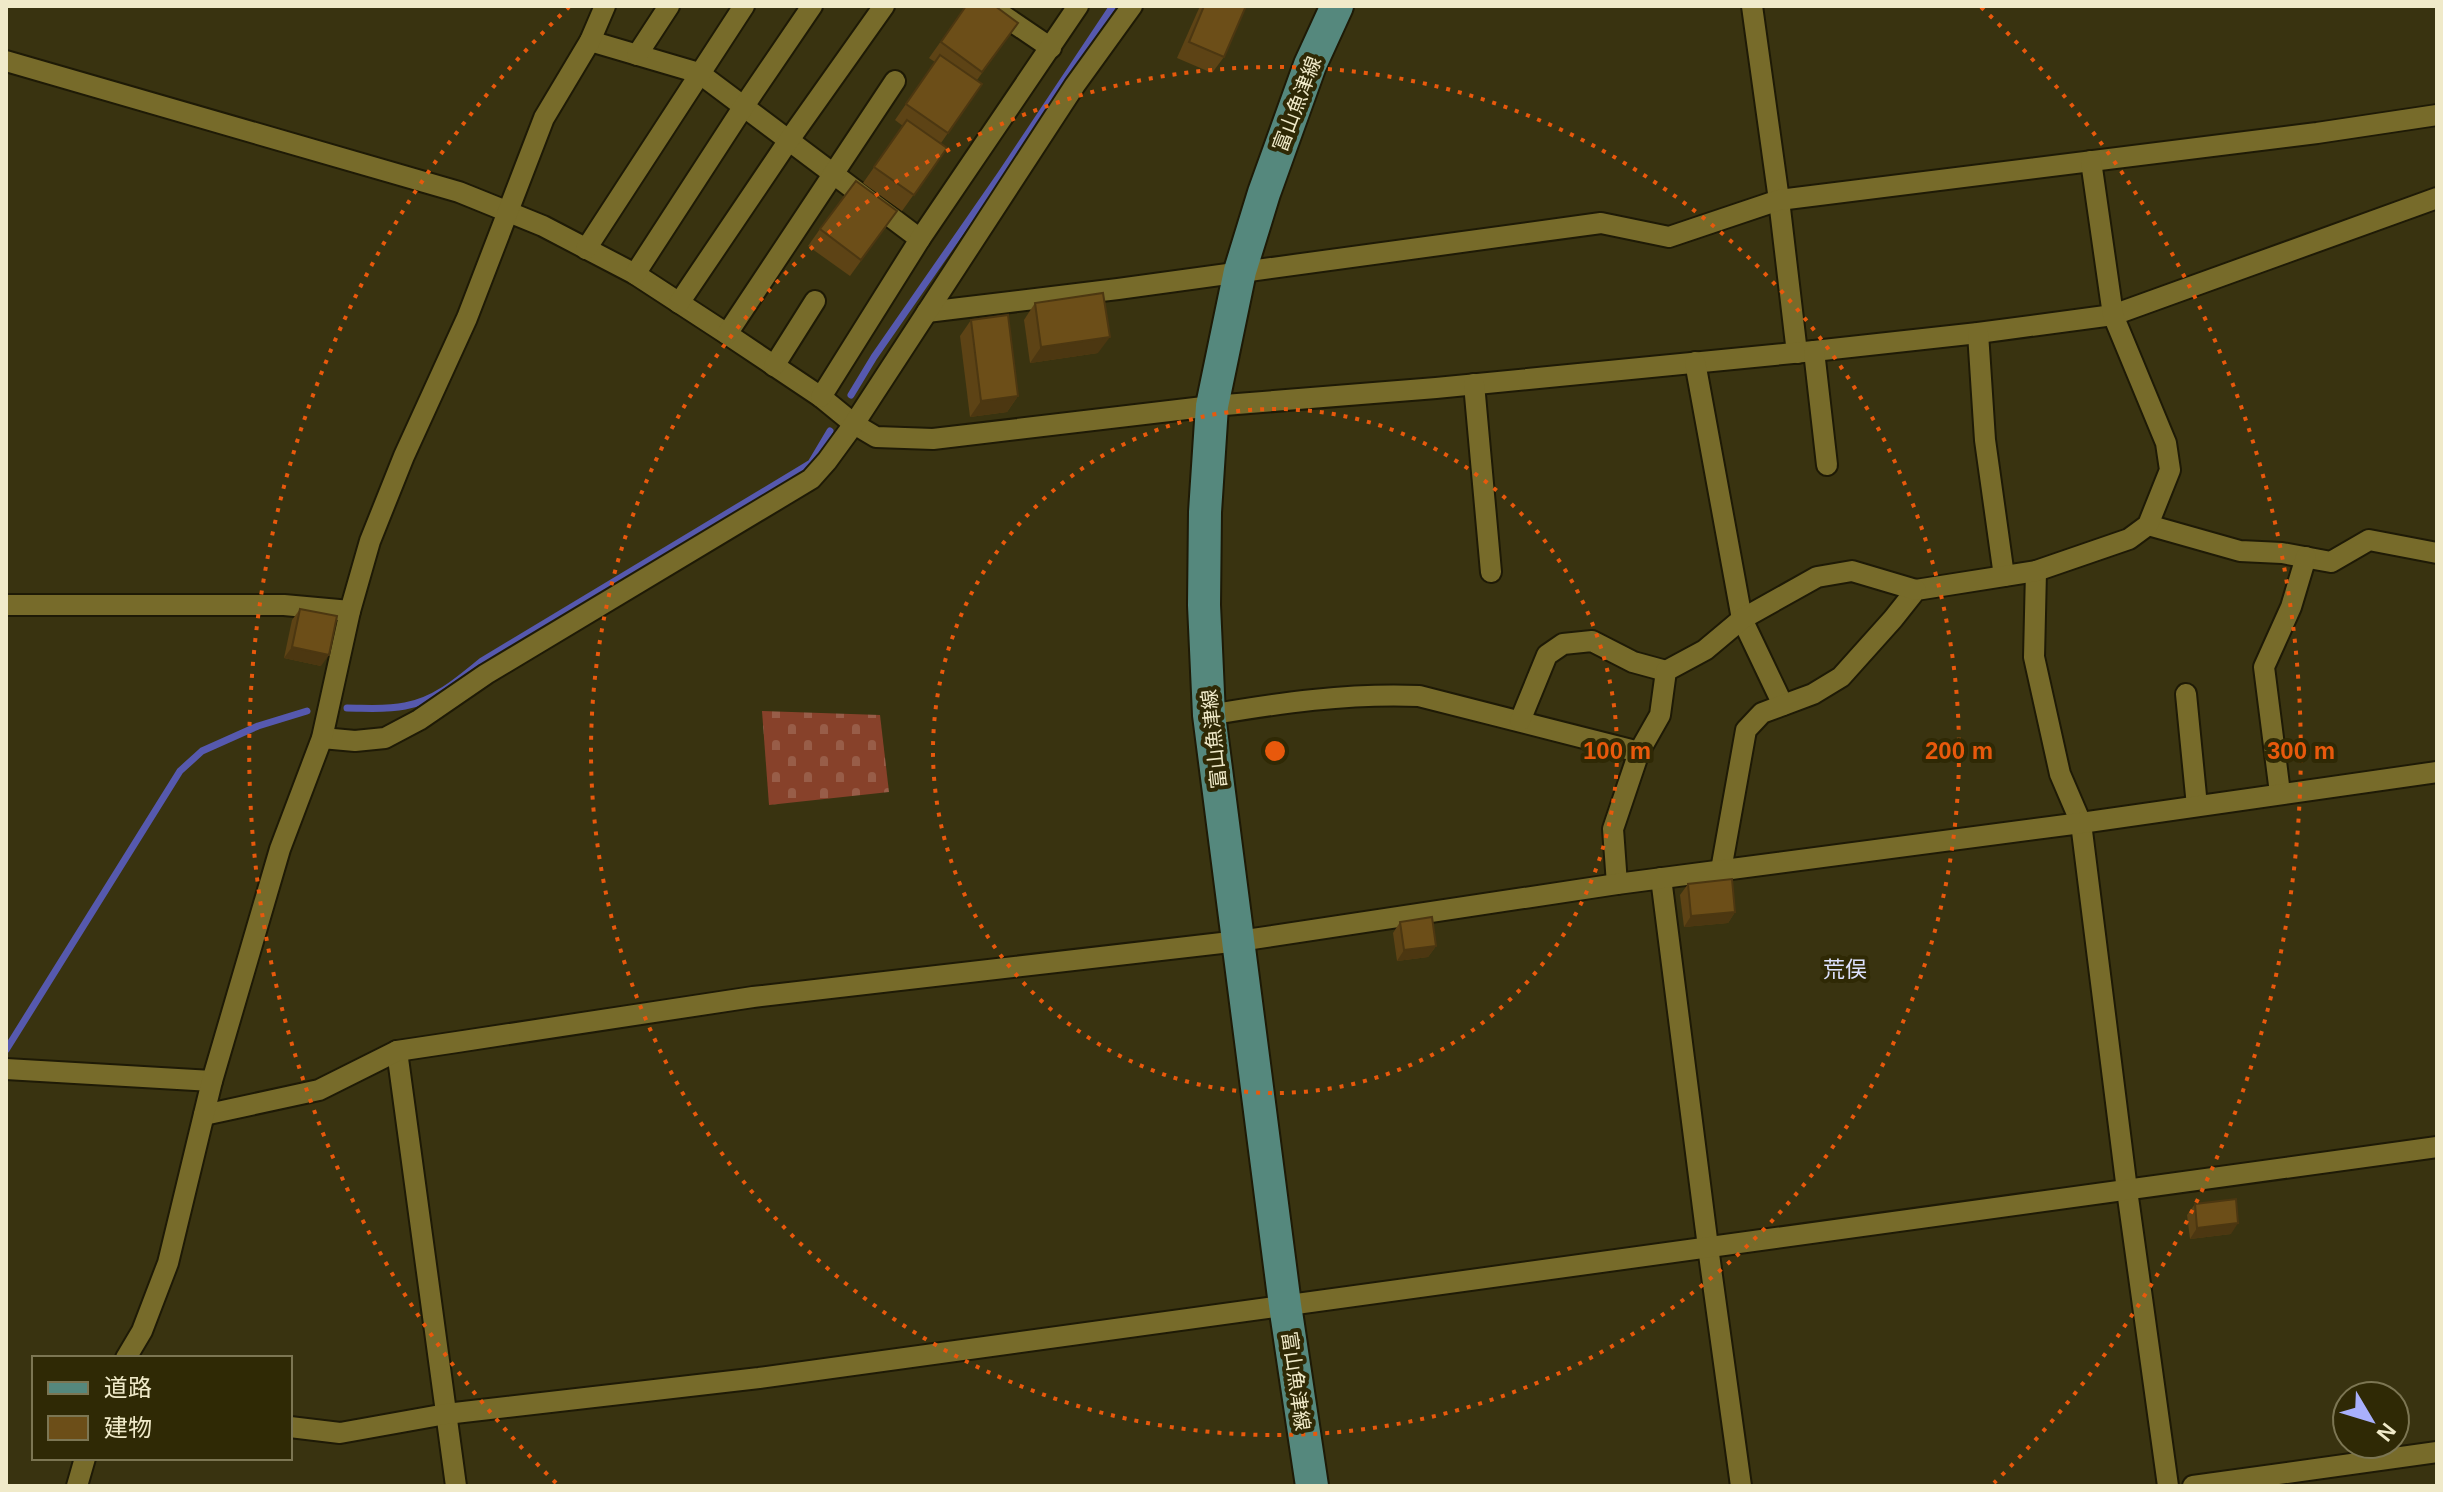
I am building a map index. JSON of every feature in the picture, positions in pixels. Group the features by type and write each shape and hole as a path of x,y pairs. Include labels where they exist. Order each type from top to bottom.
{"main road":[{"name":"富山魚津線","path":"1312,1486 1285,1305 1209,715 1204,528 1212,406 1240,271 1310,65 1337,6"}],"street":[{"path":"127,1356 142,1331 168,1263 212,1081 280,849 322,738 350,611 370,541 404,456 467,318 544,118 590,41 605,6"},
{"path":"637,55 669,6"},
{"path":"586,249 744,6"},
{"path":"635,274 812,6"},
{"path":"679,303 884,6"},
{"path":"989,6 1014,13 1051,48"},
{"path":"821,397 920,239 1078,6"},
{"path":"322,738 355,741 385,738 419,720 486,674 811,479 854,424 1075,85 1132,6"},
{"path":"1752,6 1779,200 1827,465"},
{"path":"590,41 699,73 920,239"},
{"path":"6,61 459,192 543,226 635,274 876,437 933,439 1212,406 1805,352 2113,315 2437,198"},
{"path":"727,334 895,81"},
{"path":"927,312 1601,223 1669,237 1779,200 2317,133 2437,115"},
{"path":"1520,721 1547,655 1563,644 1592,641 1633,662 1666,671 1705,650 1742,619 1817,577 1852,571 1916,590 2036,571 2129,539 2148,525 2170,470 2166,443 2113,315 2091,161"},
{"path":"774,366 815,301"},
{"path":"1978,333 1985,440 2004,576"},
{"path":"1695,362 1742,619 1783,705"},
{"path":"1474,384 1491,572"},
{"path":"2148,525 2240,551 2282,553 2331,562 2369,540 2437,553"},
{"path":"2280,793 2264,667 2291,607 2306,557"},
{"path":"2036,571 2034,657 2060,774 2081,823 2168,1486"},
{"path":"1721,870 1746,730 1762,713 1813,694 1841,677 1916,590"},
{"path":"6,605 284,605 350,611"},
{"path":"1617,884 1613,829 1639,752 1660,715 1666,671"},
{"path":"2186,694 2197,806"},
{"path":"1209,715 1270,704 1388,695 1419,696 1639,752"},
{"path":"204,1115 319,1090 397,1051 753,997 1239,941 1617,884 2437,772"},
{"path":"1661,878 1741,1486"},
{"path":"397,1051 456,1486"},
{"path":"6,1069 212,1081"},
{"path":"292,1427 340,1433 446,1414 759,1378 2437,1147"},
{"path":"2193,1486 2437,1452"},
{"path":"77,1486 84,1460"}],"green space":[{"path":"762,711 880,715 889,792 769,805"}],"building":[{"path":"966,6 995,6 1018,23 982,72 941,42"},
{"path":"1204,6 1246,6 1224,57 1189,42"},
{"path":"940,55 982,84 948,133 906,104"},
{"path":"907,120 947,148 914,195 874,167"},
{"path":"856,181 897,211 861,260 820,229"},
{"path":"1103,293 1110,337 1041,347 1035,303"},
{"path":"1008,315 1018,396 981,401 971,320"},
{"path":"300,609 337,616 329,655 292,647"},
{"path":"1732,879 1735,912 1691,916 1688,884"},
{"path":"1432,917 1436,946 1404,950 1400,922"},
{"path":"2236,1199 2238,1223 2197,1228 2195,1204"}],"waterway":[{"path":"851,395 1113,6"},
{"path":"347,708 398,707 436,695 482,661 811,463 830,431"},
{"path":"6,1050 180,771 202,751 258,726 307,711"}],"district":[{"name":"荒俣","path":"1845,969"}]}
